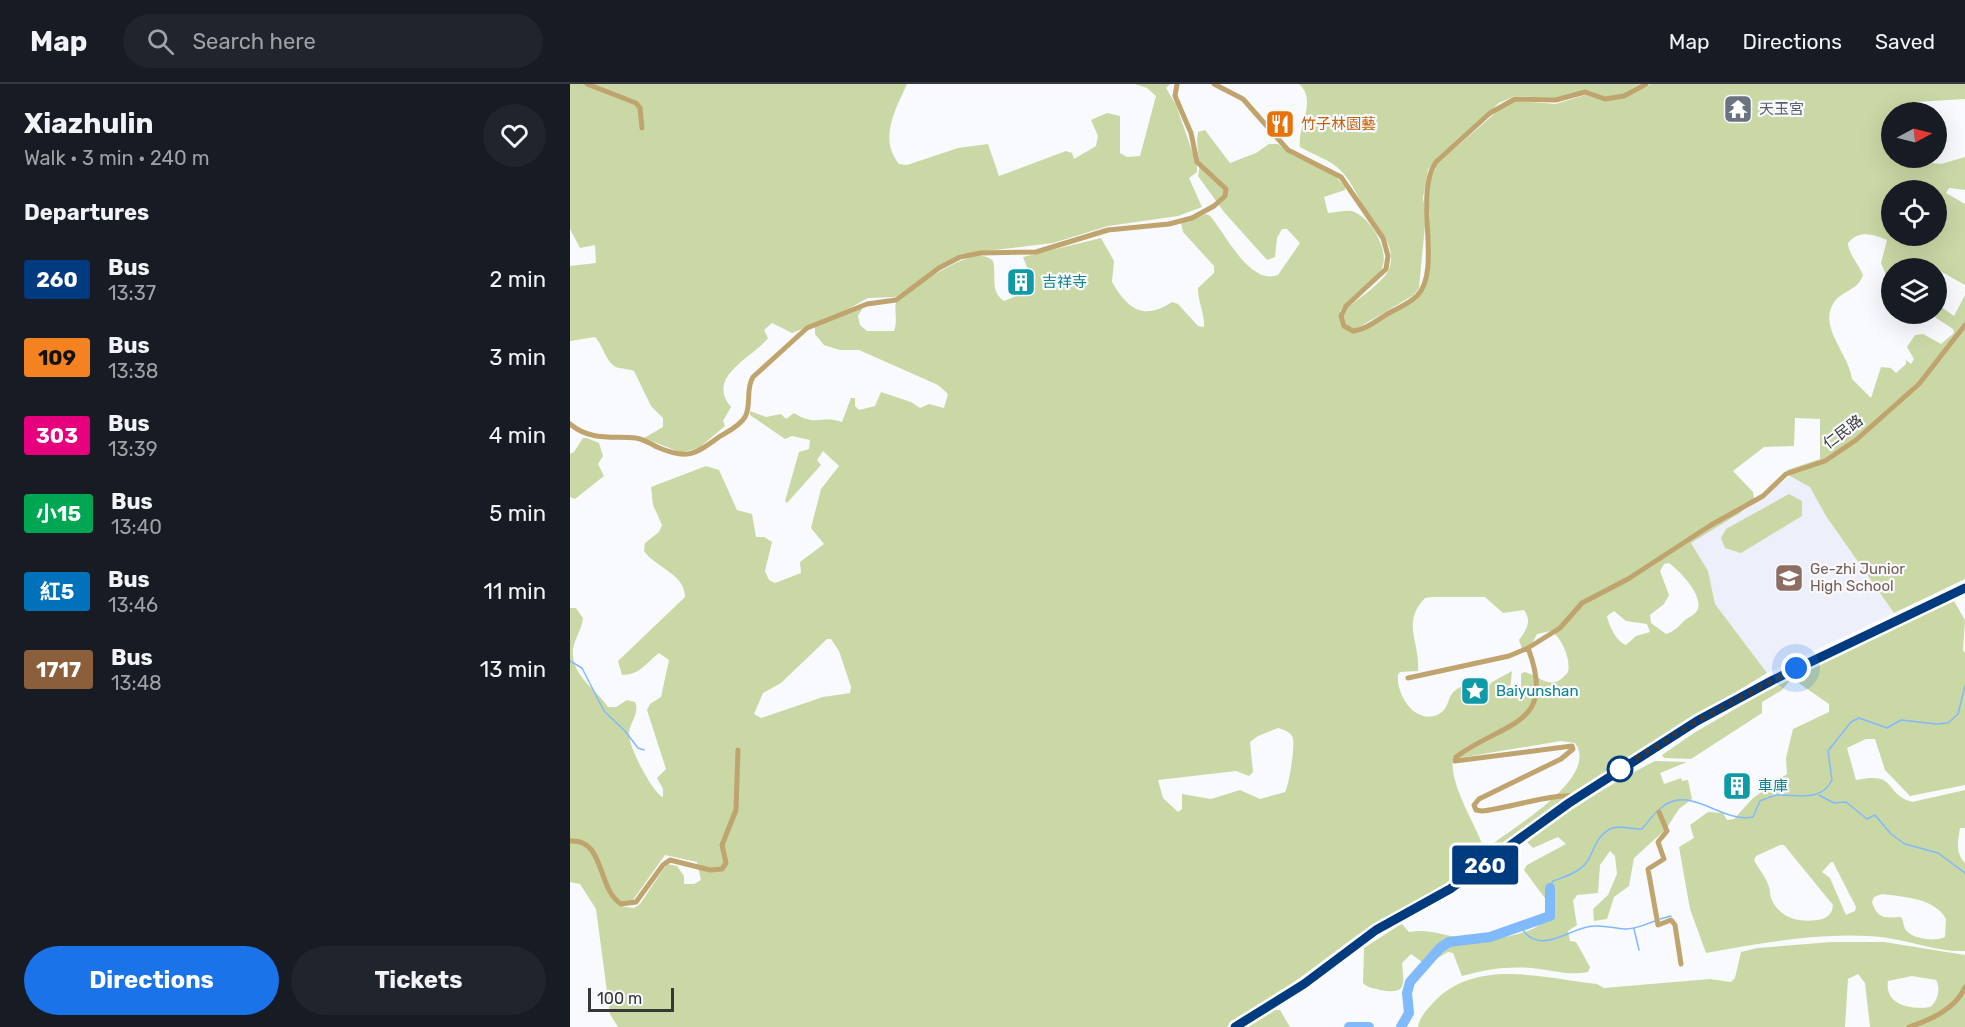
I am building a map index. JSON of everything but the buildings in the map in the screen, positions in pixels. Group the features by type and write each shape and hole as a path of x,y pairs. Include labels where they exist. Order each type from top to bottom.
{"main road":[{"path":"1235,1027 1304,984 1376,930 1450,889 1569,803 1697,721 1736,699 1965,588"}],"street":[{"path":"587,84 636,102 640,108 642,128"},
{"path":"570,424 578,431 595,437 637,439 683,456 699,451 745,417 749,383 753,377 807,328 867,304 896,300 939,268 960,256 1036,252 1108,230 1169,224 1192,218 1222,199 1227,192 1225,186 1201,168 1197,162 1191,134 1175,96 1177,84"},
{"path":"1214,84 1243,99 1288,150 1341,177 1383,238 1388,256 1386,269 1346,306 1342,313 1344,326 1353,331 1362,329 1408,302 1422,288 1426,275 1428,214 1426,198 1429,171 1491,113 1515,99 1556,100 1585,92 1605,99 1624,96 1646,84"},
{"name":"仁民路","path":"1408,678 1509,656 1528,648 1560,628 1582,603 1628,579 1711,525 1763,496 1786,474 1825,461 1856,440 1919,384 1965,325"},
{"path":"1528,648 1537,677 1538,689 1534,704 1517,724 1490,734 1456,757 1455,761 1572,746 1573,749 1567,755 1525,774 1479,799 1474,805 1476,810 1482,811 1524,805 1561,794 1578,797"},
{"path":"570,841 584,842 591,847 606,885 621,904 636,902 663,865 670,860 710,870 722,869 726,862 723,845 736,810 738,750"},
{"path":"1659,812 1667,831 1658,842 1664,859 1648,869 1657,909 1658,925 1671,920 1675,925 1681,964"},
{"path":"1909,1027 1926,1022 1947,1008 1954,1003 1965,987"}],"shaded area":[{"name":"Ge-zhi Junior High School","path":"1790,476 1810,486 1826,516 1894,613 1767,673 1715,604 1708,571 1691,543 1740,513"}],"green space":[{"path":"570,84 907,84 894,113 889,134 893,154 899,164 907,165 958,148 988,144 999,176 1066,151 1072,153 1074,159 1096,146 1098,136 1091,120 1107,113 1120,116 1120,153 1127,157 1140,156 1156,96 1147,88 1135,84 1170,84 1166,88 1176,105 1197,165 1197,172 1189,178 1202,207 1178,216 1108,226 1053,243 960,254 895,297 868,298 841,313 792,333 772,323 764,330 768,338 727,377 724,386 725,396 731,407 723,421 725,426 700,447 682,453 644,438 663,427 663,418 651,406 634,371 619,368 611,363 595,337 570,341 570,266 596,263 595,245 580,248 570,229"},
{"path":"1299,84 1640,84 1623,94 1605,97 1585,90 1556,98 1515,96 1499,103 1435,160 1428,170 1423,198 1426,215 1419,288 1414,295 1356,329 1347,327 1343,315 1348,307 1384,277 1390,266 1390,250 1383,235 1342,172 1329,161 1300,147 1307,98"},
{"path":"1651,84 1965,84 1965,99 1881,102 1881,168 1947,168 1947,162 1965,157 1965,190 1949,188 1947,191 1947,180 1881,180 1881,238 1861,235 1848,243 1863,275 1853,288 1840,296 1833,304 1830,322 1852,379 1871,398 1881,367 1891,368 1896,373 1906,364 1906,360 1911,364 1914,359 1907,347 1915,335 1923,334 1941,344 1954,333 1953,329 1945,324 1947,311 1954,316 1965,295 1965,579 1894,613 1826,516 1810,487 1790,476 1787,470 1820,459 1820,419 1795,418 1794,446 1764,447 1733,471 1753,492 1754,499 1740,513 1691,543 1708,571 1715,604 1767,673 1643,749 1474,867 1359,934 1262,1006 1227,1027 618,1027 610,1014 596,909 580,884 570,882 570,608 576,608 583,618 573,649 576,666 585,681 608,707 616,707 627,700 635,702 636,714 629,739 647,778 663,797 663,789 657,778 666,769 647,710 650,704 661,697 669,660 659,653 638,671 622,675 618,661 685,597 680,582 644,551 645,543 659,532 662,525 653,505 651,487 706,466 719,470 737,510 752,514 756,537 764,537 772,542 765,571 769,580 775,583 801,573 800,562 824,544 811,528 821,489 839,466 823,451 817,460 821,465 787,503 785,501 799,452 809,449 810,440 792,436 785,439 750,415 750,411 766,417 781,414 786,419 794,413 813,420 842,422 851,398 855,398 855,406 859,410 875,406 881,392 911,402 920,408 929,404 944,408 948,394 938,385 859,350 840,350 824,345 815,334 815,327 861,307 858,316 860,325 867,331 894,331 896,302 944,269 973,257 984,256 993,261 995,288 999,297 1004,301 1035,288 1023,257 1101,238 1114,261 1112,282 1130,305 1144,311 1153,311 1172,302 1178,304 1198,326 1204,327 1198,288 1214,273 1214,266 1183,232 1181,223 1206,214 1210,216 1239,256 1257,273 1267,276 1278,275 1300,243 1287,229 1282,229 1277,238 1275,257 1267,260 1224,212 1198,176 1198,132 1205,130 1230,163 1256,153 1269,144 1278,144 1292,155 1332,172 1345,187 1345,190 1324,197 1328,213 1351,211 1358,214 1372,227 1384,255 1380,272 1340,311 1342,325 1353,333 1418,299 1426,279 1430,214 1427,199 1429,183 1438,163 1501,108 1516,101 1556,104 1585,95 1624,98","holes":["1669,563 1685,578 1695,592 1699,605 1694,614 1666,634 1651,623 1650,615 1664,604 1669,595 1660,571 1664,564","1485,597 1503,613 1524,610 1528,622 1519,640 1522,649 1532,644 1537,634 1551,631 1565,649 1568,672 1556,682 1546,681 1524,672 1521,674 1521,688 1512,692 1510,691 1512,671 1492,682 1485,689 1479,688 1479,683 1458,688 1443,711 1437,715 1429,717 1414,712 1400,691 1398,675 1400,672 1418,671 1413,624 1418,607 1425,598","1614,611 1626,621 1647,624 1650,632 1636,636 1626,645 1617,637 1607,616","827,639 831,639 839,651 851,687 850,693 823,697 761,718 754,714 763,693 781,683","1278,728 1287,732 1293,739 1285,792 1260,799 1240,790 1211,799 1182,794 1182,809 1178,812 1163,798 1158,780 1236,771 1249,776 1253,772 1250,742","1561,741 1575,743 1580,756 1576,770 1566,785 1552,799 1494,843 1483,846 1458,791 1453,759","665,855 697,862 701,880 694,884 684,884 684,876 677,866 667,864 640,904 634,908 620,906 633,900"]},
{"path":"1947,194 1965,204 1965,285 1947,275 1947,258 1882,258 1885,246 1947,246"},
{"path":"583,438 599,443 603,456 598,464 604,476 575,499 570,497 570,454 574,452"},
{"path":"1789,494 1802,501 1802,516 1741,553 1725,548 1721,538 1726,529"},
{"path":"1954,601 1965,620 1963,650 1965,653 1965,785 1910,796 1885,770 1875,739 1866,739 1847,748 1856,780 1878,778 1889,784 1897,794 1912,802 1965,790 1965,828 1960,828 1958,847 1965,863 1965,951 1936,948 1888,938 1843,936 1797,939 1706,953 1690,909 1679,847 1694,838 1690,825 1708,812 1723,813 1727,820 1734,819 1753,798 1787,774 1786,758 1793,729 1829,712 1829,704 1797,682 1799,670","holes":["1784,845 1833,905 1832,911 1826,917 1811,921 1796,920 1784,915 1774,905 1767,881 1754,860 1756,856","1833,862 1856,907 1855,911 1846,915 1830,878 1822,872","1882,894 1927,903 1941,912 1946,919 1945,937 1930,939 1913,936 1905,929 1901,917 1886,917 1876,912 1872,902 1874,897"]},
{"path":"1790,677 1792,678 1782,690 1762,702 1762,713 1691,759 1664,758 1662,755 1694,733"},
{"path":"1655,761 1687,762 1660,773 1664,784 1681,778 1682,781 1688,780 1692,799 1679,809 1666,829 1634,858 1629,886 1614,897 1607,919 1594,921 1593,909 1608,895 1617,874 1615,856 1610,851 1600,865 1598,893 1577,895 1573,901 1577,925 1568,931 1570,941 1576,942 1590,967 1588,972 1567,973 1514,967 1462,976 1453,953 1448,952 1426,965 1411,954 1402,963 1402,987 1395,991 1380,990 1363,983 1364,948 1402,924 1409,932 1427,931 1481,939 1521,933 1544,922 1553,914 1550,905 1524,870 1527,865 1566,844 1558,837 1533,848 1527,842 1589,798"},
{"path":"1832,942 1884,942 1965,955 1965,1027 1870,1027 1865,983 1858,974 1848,979 1845,1027 1418,1027 1425,1012 1449,989 1468,980 1488,975 1532,975 1597,984 1604,988 1710,979 1731,982 1735,978 1741,952 1757,948","holes":["1912,976 1936,980 1938,994 1930,1007 1916,1008 1901,1005 1890,996 1888,989 1888,981"]},
{"path":"1274,1010 1280,1010 1290,1027 1244,1027"}],"waterway":[{"path":"570,661 582,668 604,711 625,731 638,748 644,750"},
{"path":"1550,888 1553,881 1583,866 1604,833 1617,827 1642,829 1658,810 1672,801 1695,802 1741,818 1753,817 1760,801 1769,797 1808,796 1822,792 1832,780 1828,751 1851,722 1859,718 1887,728 1901,720 1948,723 1958,714 1965,686"},
{"path":"1819,795 1834,803 1846,802 1867,819 1875,815 1891,834 1905,844 1938,853 1965,873"},
{"path":"1401,1027 1409,1013 1407,993 1410,982 1440,948 1449,942 1490,937 1550,916 1550,888"},
{"path":"1660,919 1671,916"},
{"path":"1520,926 1527,935 1535,940 1543,941 1592,926 1628,929 1655,921"},
{"path":"1634,929 1639,950"},
{"path":"1349,1027 1369,1027"}],"bus line":[{"name":"260","path":"1235,1027 1304,984 1376,930 1450,889 1528,835 1569,803 1697,721 1773,680 1965,588"}],"place":[{"name":"天玉宮","path":"1738,109"},
{"name":"竹子林園藝","path":"1280,124"},
{"name":"吉祥寺","path":"1021,282"},
{"name":"Ge-zhi Junior High School","path":"1789,578"},
{"name":"Baiyunshan","path":"1475,691"},
{"name":"車庫","path":"1737,786"}],"route":[{"path":"1620,769 1697,721 1796,668"}]}
